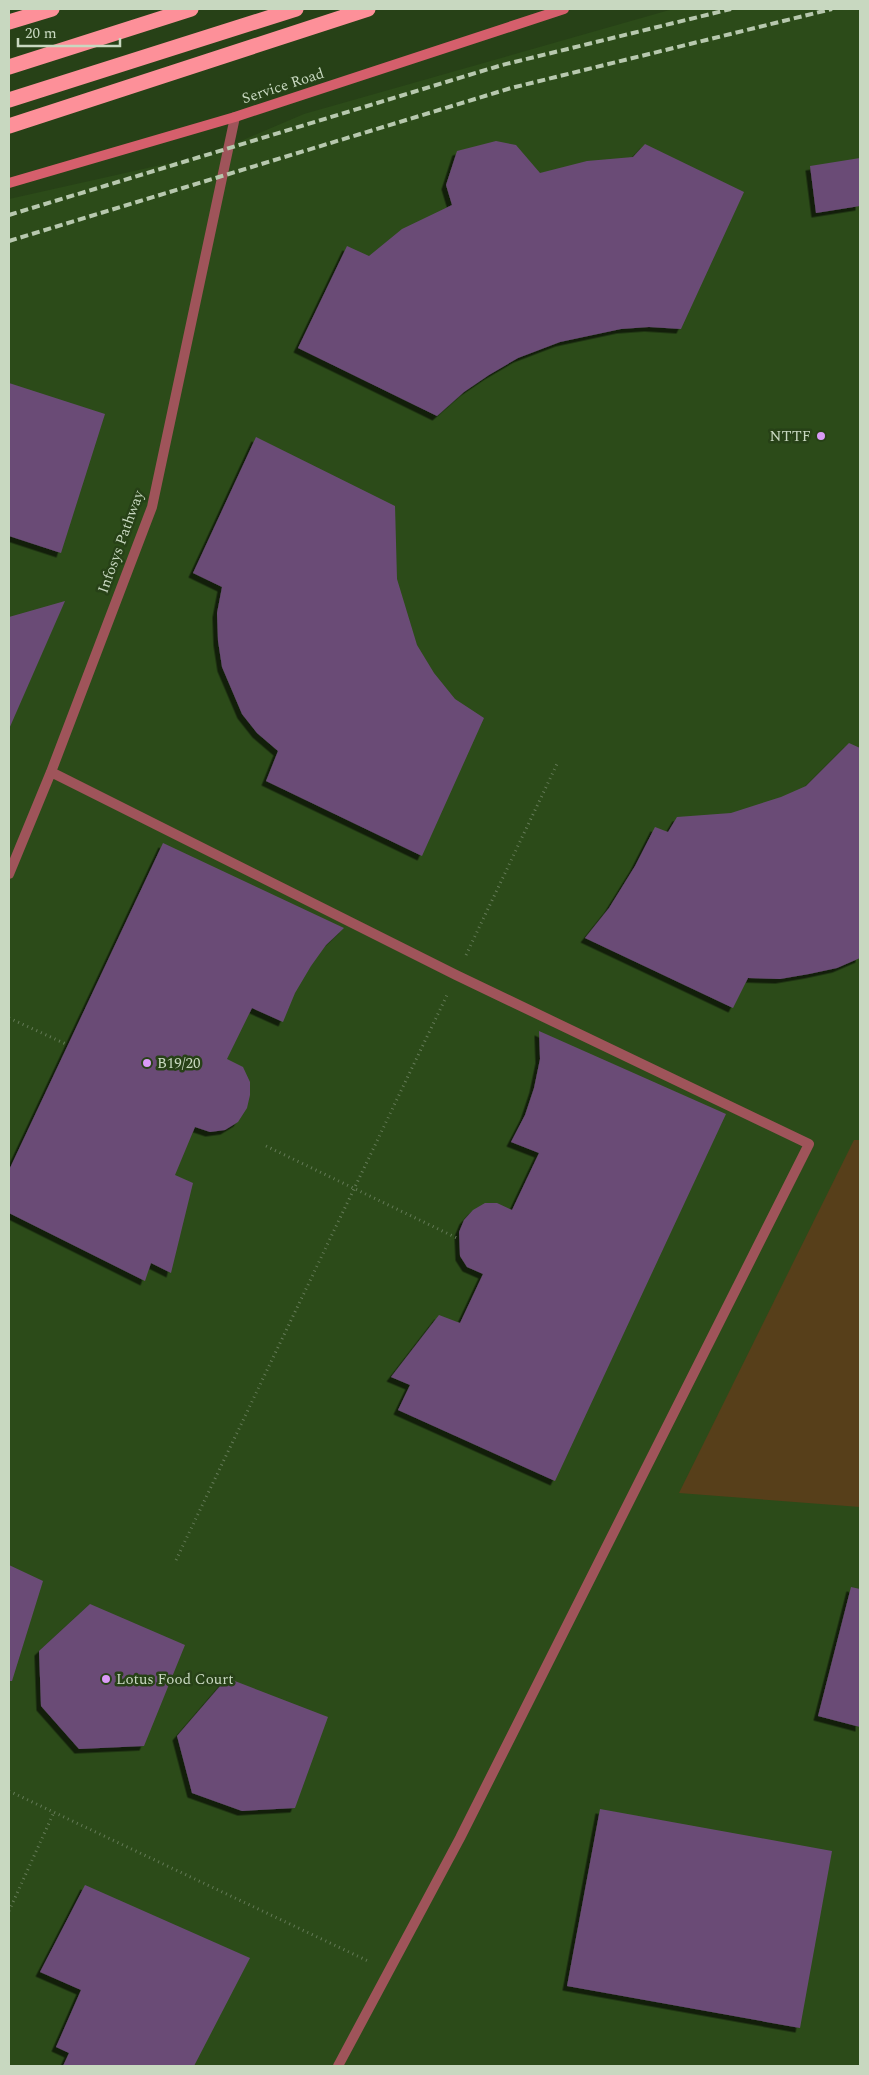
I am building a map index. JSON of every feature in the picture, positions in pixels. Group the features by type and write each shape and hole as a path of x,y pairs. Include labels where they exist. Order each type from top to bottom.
{"highway":[{"path":"9,22 52,9"},
{"path":"9,67 191,9"},
{"path":"9,100 296,9"},
{"path":"9,126 368,9"}],"street":[{"name":"Service Road","path":"9,183 235,117 564,9"}],"lane":[{"name":"Infosys Pathway","path":"9,874 51,772 152,507 235,117"},
{"path":"51,772 456,975 809,1144 460,1838 338,2066"}],"path":[{"path":"176,1560 557,764"},
{"path":"9,1018 68,1045"},
{"path":"266,1146 459,1239"},
{"path":"9,1791 389,1971"},
{"path":"9,1911 54,1812"}],"shaded area":[{"path":"673,9 860,9 860,2066 9,2066 9,199 210,154 304,114"},
{"path":"854,1140 860,1140 860,1507 679,1493"}],"building":[{"path":"496,141 516,145 540,173 587,161 633,157 645,144 744,192 681,329 649,327 621,329 560,342 518,358 489,375 464,392 437,416 298,348 347,246 369,256 402,229 452,205 446,185 457,151"},
{"path":"860,158 860,206 816,213 810,166"},
{"path":"9,383 105,414 61,553 9,536"},
{"path":"256,437 395,506 397,579 417,645 434,673 455,699 484,718 422,856 266,781 278,751 257,733 242,714 222,667 218,641 217,613 222,587 193,573"},
{"path":"65,601 9,729 9,617"},
{"path":"849,743 860,748 860,958 837,968 809,974 780,979 748,978 733,1008 585,938 609,908 635,866 655,827 668,832 677,817 731,813 781,797 806,786"},
{"name":"B19/20","path":"163,843 344,928 326,945 311,966 295,993 283,1022 252,1008 227,1059 243,1067 250,1082 247,1108 238,1122 225,1130 210,1132 195,1127 175,1175 193,1183 171,1273 151,1263 145,1281 9,1213 9,1170"},
{"path":"539,1031 726,1114 555,1481 398,1410 410,1385 391,1377 439,1315 460,1323 483,1274 467,1267 460,1256 459,1232 464,1220 473,1210 485,1203 497,1203 512,1210 539,1153 511,1142 525,1115 534,1088 540,1059"},
{"path":"9,1565 43,1581 12,1681 9,1681"},
{"path":"851,1587 860,1589 860,1727 818,1716"},
{"name":"Lotus Food Court","path":"90,1604 185,1645 144,1746 79,1749 41,1706 39,1651"},
{"name":"Lotus Food Court","path":"227,1678 328,1717 295,1808 242,1811 192,1793 177,1736"},
{"path":"600,1809 832,1851 800,2028 567,1986"},
{"path":"85,1885 250,1958 194,2066 63,2066 69,2053 56,2047 81,1990 40,1972"}],"railway":[{"path":"9,215 502,65 731,9"},
{"path":"9,241 511,88 832,9"}],"place":[{"name":"NTTF","path":"821,436"},
{"name":"B19/20","path":"147,1063"},
{"name":"Lotus Food Court","path":"106,1679"}]}
